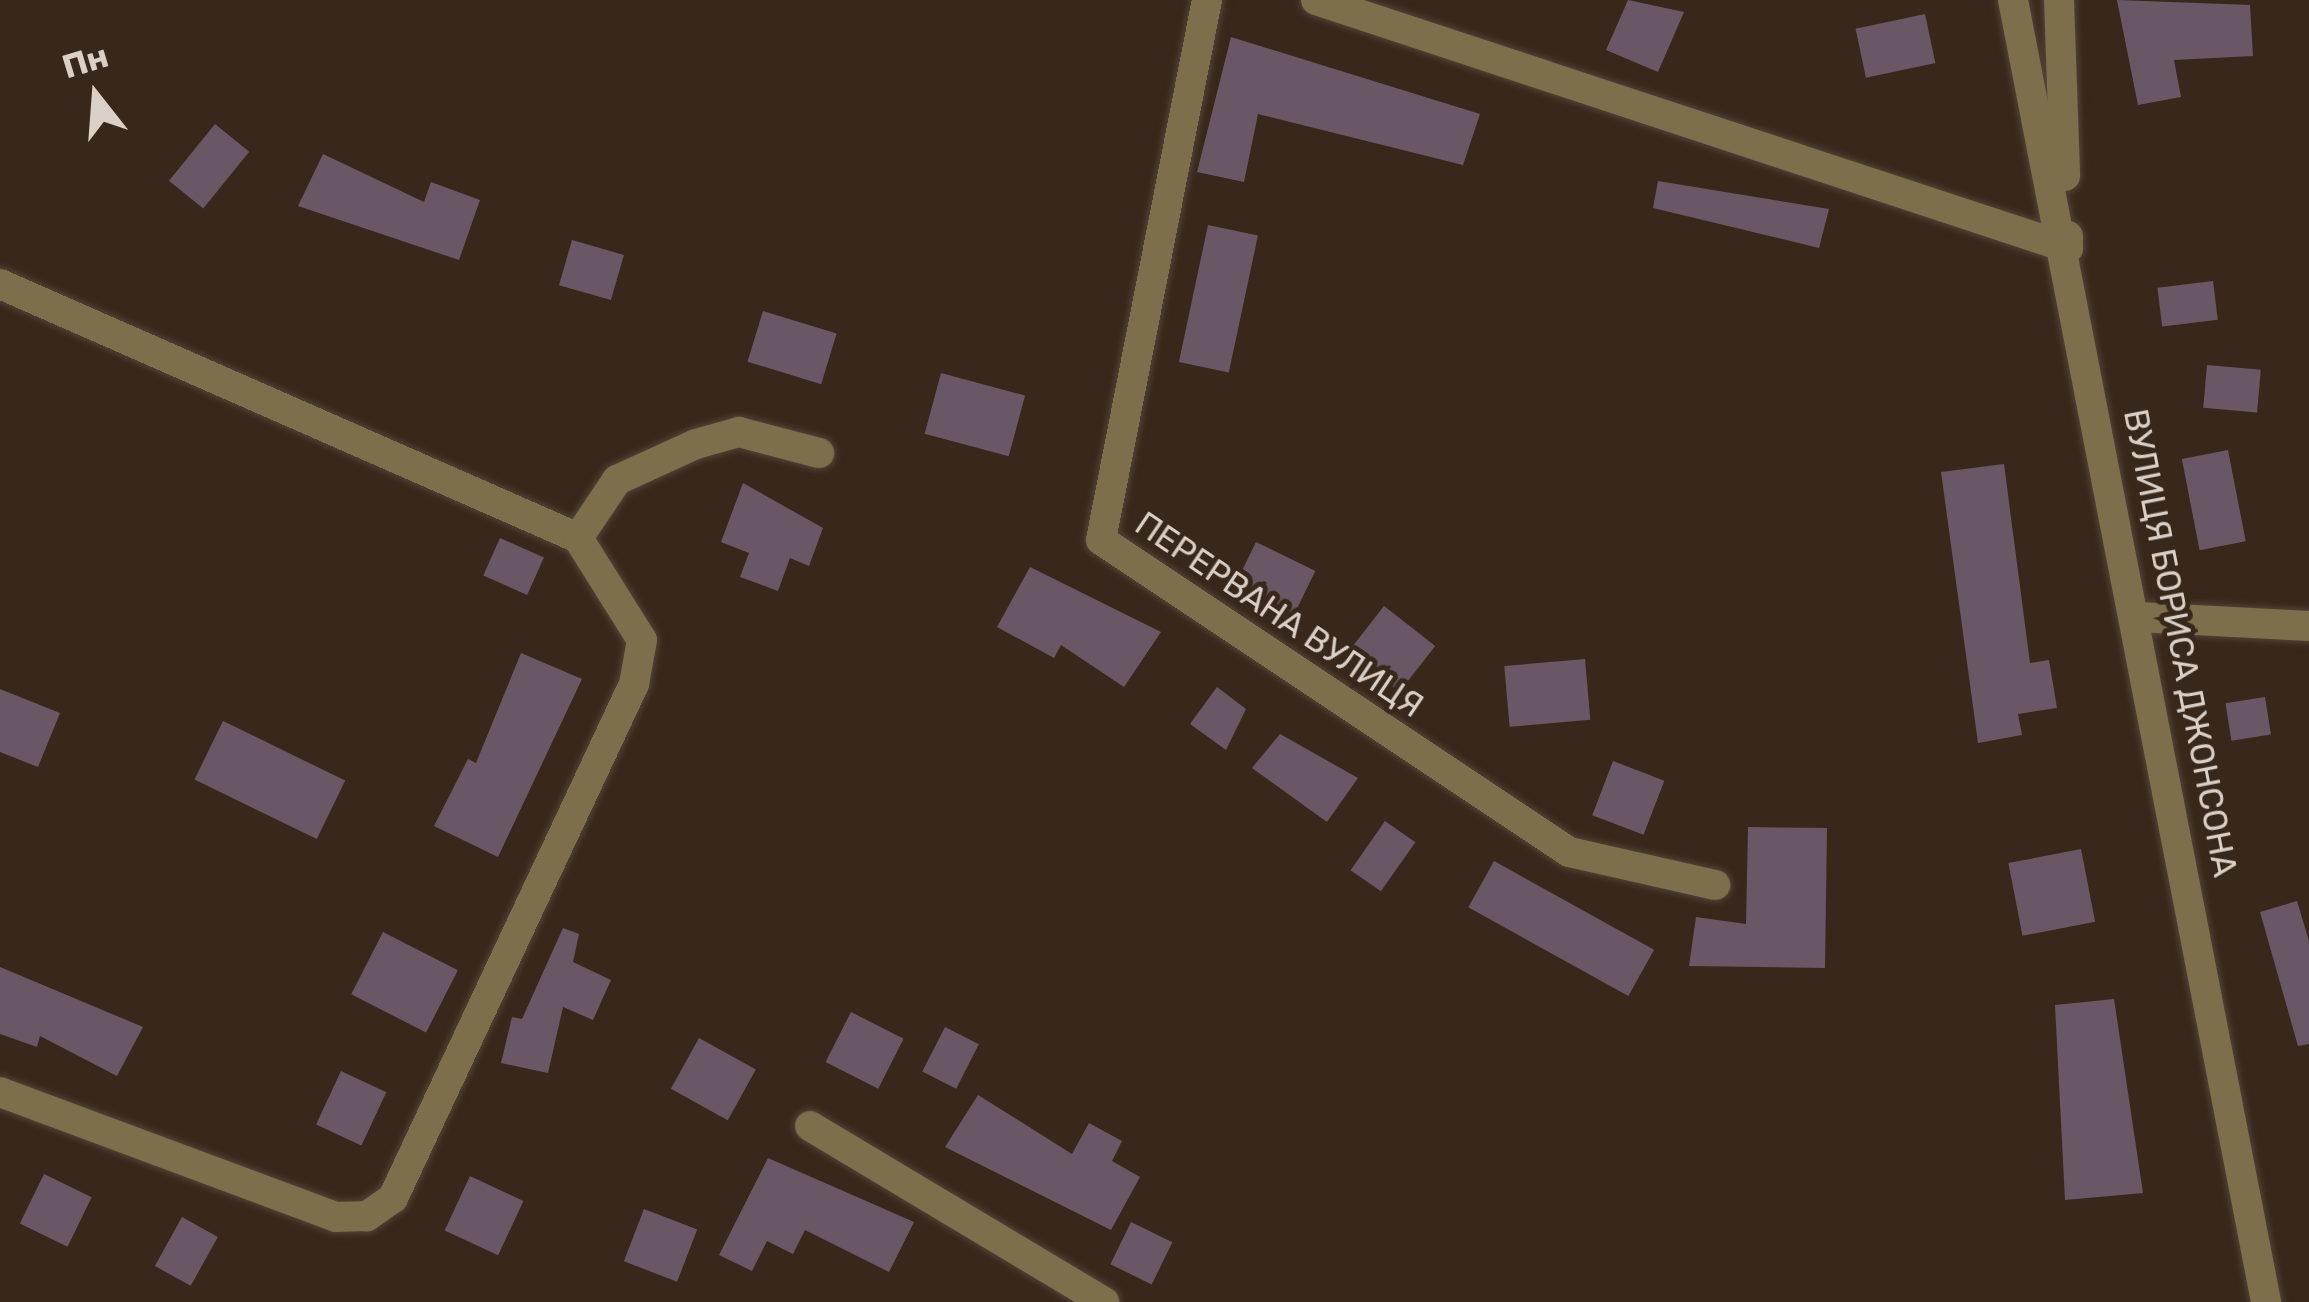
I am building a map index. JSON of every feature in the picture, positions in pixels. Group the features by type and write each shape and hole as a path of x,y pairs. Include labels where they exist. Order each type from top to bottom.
{"street":[{"name":"ПЕРЕРВАНА ВУЛИЦЯ","path":"1207,0 1102,540 1569,852 1715,885"},
{"path":"1316,0 2068,248 2060,0"},
{"name":"ВУЛИЦЯ БОРИСА ДЖОНСОНА","path":"2013,0 2068,248 2266,1302"},
{"path":"0,284 578,538 642,640 634,684 393,1198 367,1216 336,1217 0,1092"},
{"path":"578,538 616,480 696,444 739,432 818,453"},
{"path":"2138,617 2309,626"},
{"path":"810,1126 1103,1302"}],"building":[{"path":"1628,0 1684,12 1658,72 1606,50"},
{"path":"2117,0 2250,5 2253,56 2174,60 2181,97 2138,105"},
{"path":"1925,14 1935,63 1866,78 1856,29"},
{"path":"1231,37 1480,114 1463,165 1258,114 1244,182 1197,172"},
{"path":"215,124 249,152 203,208 169,181"},
{"path":"323,154 424,202 431,182 480,200 459,260 298,206"},
{"path":"1658,181 1829,209 1819,248 1653,208"},
{"path":"1208,225 1258,236 1229,373 1179,362"},
{"path":"572,240 624,255 611,300 559,285"},
{"path":"2213,281 2218,320 2162,327 2157,288"},
{"path":"763,311 837,334 821,384 748,362"},
{"path":"2207,365 2261,370 2257,413 2203,408"},
{"path":"941,373 1025,396 1009,456 925,434"},
{"path":"2228,450 2246,541 2200,550 2182,459"},
{"path":"2004,464 2030,663 2049,660 2057,708 2018,714 2022,735 1978,743 1941,472"},
{"path":"743,483 823,528 809,566 790,558 778,591 740,577 749,553 721,542"},
{"path":"500,538 544,558 527,595 483,575"},
{"path":"1256,542 1315,571 1291,620 1232,591"},
{"path":"1030,567 1161,632 1124,687 1061,645 1054,658 997,627"},
{"path":"1384,606 1435,646 1400,692 1348,652"},
{"path":"521,653 582,679 498,857 434,826 468,759 476,763"},
{"path":"1585,659 1590,720 1510,727 1504,666"},
{"path":"1217,687 1246,709 1226,750 1190,724"},
{"path":"0,689 60,713 38,767 0,752"},
{"path":"2265,697 2271,735 2231,741 2225,703"},
{"path":"223,721 345,781 317,839 195,779"},
{"path":"1280,734 1358,778 1327,822 1252,768"},
{"path":"1613,761 1664,781 1644,835 1592,815"},
{"path":"1385,821 1415,842 1381,891 1351,870"},
{"path":"1748,827 1827,828 1825,968 1689,966 1696,917 1746,924"},
{"path":"2081,849 2095,922 2022,936 2008,863"},
{"path":"1494,861 1654,950 1628,996 1468,907"},
{"path":"2297,901 2309,941 2309,1044 2298,1046 2260,912"},
{"path":"563,928 579,934 573,962 611,980 593,1020 563,1007 548,1073 501,1063 512,1017 522,1019"},
{"path":"383,932 458,970 426,1033 351,994"},
{"path":"0,967 143,1027 117,1076 40,1036 37,1047 0,1034"},
{"path":"2114,999 2143,1193 2065,1200 2055,1005"},
{"path":"851,1012 904,1039 878,1089 826,1062"},
{"path":"945,1027 979,1044 956,1089 922,1072"},
{"path":"699,1038 756,1070 728,1120 671,1089"},
{"path":"341,1071 386,1092 361,1146 316,1124"},
{"path":"978,1095 1072,1154 1089,1123 1122,1141 1112,1161 1140,1177 1111,1230 945,1147"},
{"path":"768,1158 914,1222 889,1272 805,1230 793,1254 767,1241 752,1271 719,1255"},
{"path":"44,1174 92,1197 68,1247 20,1223"},
{"path":"470,1176 523,1201 498,1255 445,1230"},
{"path":"644,1209 697,1229 677,1282 624,1261"},
{"path":"182,1217 218,1237 191,1286 155,1266"},
{"path":"1131,1222 1172,1242 1152,1284 1110,1264"}]}
